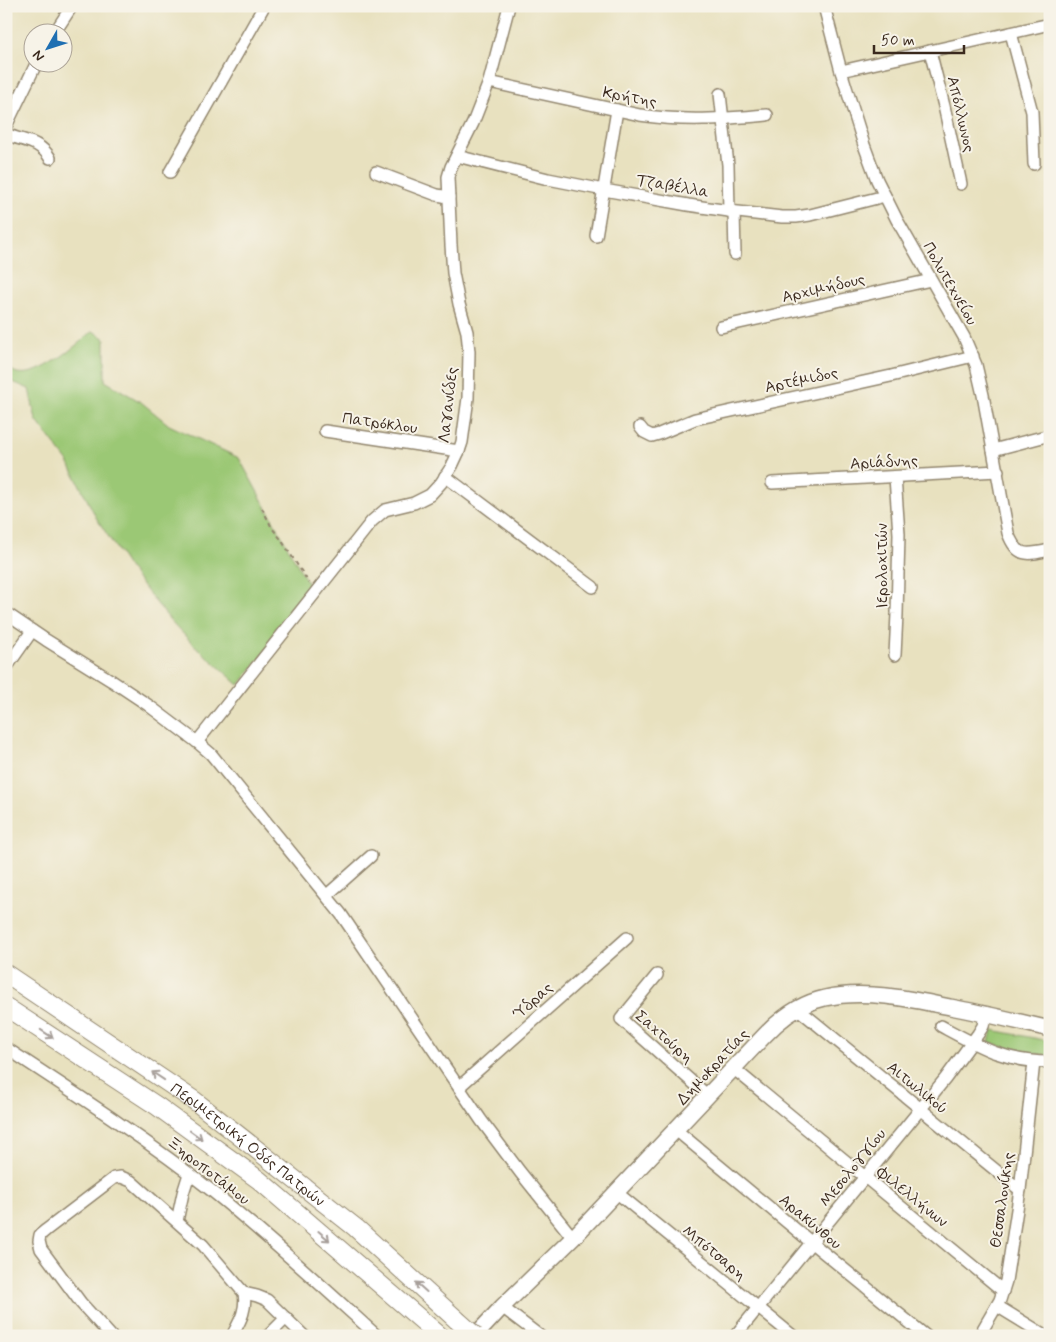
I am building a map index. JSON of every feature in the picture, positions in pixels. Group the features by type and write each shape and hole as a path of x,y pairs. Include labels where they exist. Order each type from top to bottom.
{"highway":[{"name":"Περιμετρική Οδός Πατρών","path":"6,974 195,1101 356,1228 475,1336"},
{"name":"Περιμετρική Οδός Πατρών","path":"6,1008 157,1106 259,1180 440,1336"}],"main road":[{"name":"Δημοκρατίας","path":"475,1336 573,1238 779,1020 797,1008 826,998 870,995 925,1002 1050,1029"}],"street":[{"path":"62,22 72,6"},
{"path":"170,172 264,6"},
{"name":"Λαγανίδες","path":"197,742 372,522 380,514 390,509 426,498 436,489 459,451 464,432 467,405 469,352 467,332 453,273 449,173 473,124 489,82 509,6"},
{"name":"Πολυτεχνείου","path":"824,6 841,71 871,164 897,220 973,356 980,380 994,450 1008,533 1014,546 1020,552 1028,554 1050,550"},
{"path":"841,71 1050,24"},
{"path":"1011,33 1032,112 1034,164"},
{"name":"Απόλλωνος","path":"930,52 961,184"},
{"path":"6,126 32,72"},
{"name":"Κρήτης","path":"489,82 662,119 696,120 767,116"},
{"path":"720,94 735,254"},
{"path":"596,236 617,110"},
{"path":"6,134 38,145 45,150 50,158"},
{"name":"Τζαβέλλα","path":"456,156 523,173 604,190 731,212 782,217 830,211 885,196"},
{"path":"376,172 449,198"},
{"name":"Αρχιμήδους","path":"721,326 931,280"},
{"name":"Αρτέμιδος","path":"640,427 644,432 652,436 695,419 973,356"},
{"name":"Πατρόκλου","path":"325,431 459,451"},
{"path":"994,450 1050,435"},
{"name":"Αριάδνης","path":"772,483 998,471"},
{"path":"445,476 593,587"},
{"name":"Ιερολοχιτών","path":"895,477 899,534 895,655"},
{"path":"6,613 112,680 197,742 221,765 260,816 327,895 497,1142 573,1238"},
{"path":"6,668 32,631"},
{"path":"327,895 371,856"},
{"name":"Ύδρας","path":"459,1087 627,938"},
{"name":"Σαχτούρη","path":"657,974 621,1019 708,1095"},
{"name":"Αιτωλικού","path":"797,1008 1020,1190"},
{"name":"Μεσολογγίου","path":"735,1336 920,1110 982,1028 985,1014"},
{"path":"941,1026 986,1049 1010,1058 1034,1062 1050,1062"},
{"name":"Ξηροποτάμου","path":"6,1048 116,1120 211,1190 264,1234 377,1336"},
{"name":"Θεσσαλονίκης","path":"978,1336 1004,1291 1020,1190 1034,1062"},
{"name":"Φιλελλήνων","path":"733,1068 1004,1291"},
{"name":"Αρακύνθου","path":"676,1130 926,1336"},
{"path":"177,1221 189,1174"},
{"path":"111,1336 81,1303 51,1264 41,1249 39,1241 40,1235 114,1178 121,1177 131,1181 203,1245 244,1293 245,1310 232,1336"},
{"name":"Μπότσαρη","path":"616,1192 793,1336"},
{"path":"244,1293 267,1300 304,1336"},
{"path":"997,1306 1046,1336"},
{"path":"502,1307 540,1336"},
{"path":"268,1336 286,1318"}],"path":[{"path":"262,508 272,528 315,594"}],"green space":[{"path":"93,331 105,339 105,381 141,402 169,425 239,458 313,593 239,685 192,643 170,620 131,571 97,519 68,462 36,420 29,389 6,379 6,368 17,373 37,371 68,352"},
{"path":"992,1030 1050,1041 1050,1056 1012,1050 989,1042"}]}
